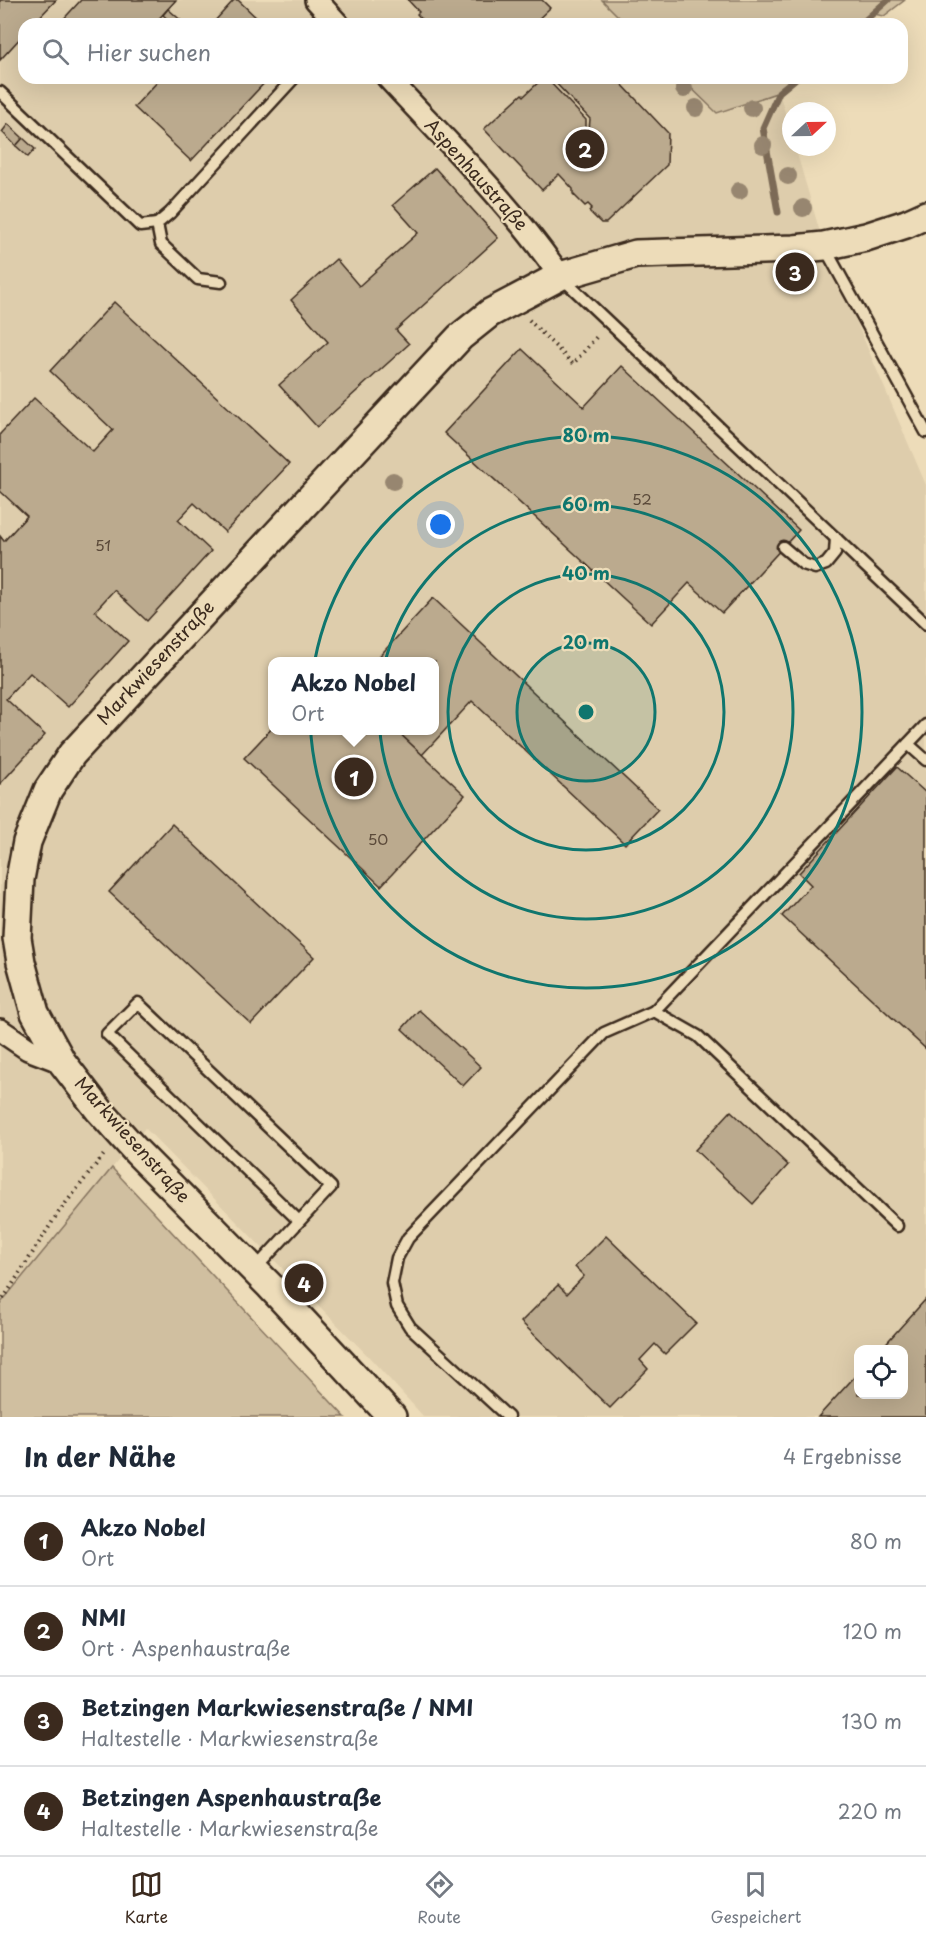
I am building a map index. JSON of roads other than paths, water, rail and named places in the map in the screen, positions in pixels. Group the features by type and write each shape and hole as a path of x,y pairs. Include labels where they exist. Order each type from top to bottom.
{"street":[{"path":"316,0 332,18"},
{"name":"Aspenhaustraße","path":"394,84 508,208 560,276"},
{"name":"Markwiesenstraße","path":"392,1417 99,1110 62,1062 35,1013 21,962 9,939 27,842 48,790 72,754 460,337 490,313 560,276 636,254 824,246 866,237 926,215"},
{"path":"0,1029 28,1049 62,1062"}],"lane":[{"path":"0,93 140,226 157,224 170,213 288,84"},
{"path":"157,224 161,244 198,279 221,282"},
{"path":"824,246 926,432"},
{"path":"560,276 926,624"},
{"path":"783,547 803,564 815,568 826,564 835,553 836,538"},
{"path":"508,1417 410,1327 397,1306 392,1283 397,1258 408,1238 604,1033 654,1011 926,725"},
{"path":"908,744 926,760"},
{"path":"254,1270 331,1187 138,1003 106,1034 299,1221"},
{"path":"654,1011 698,1036 897,1226"}],"waterway":[{"path":"868,18 888,0"},
{"path":"778,212 763,128 779,92 789,84"}],"place":[{"name":"NMI","path":"585,149"},
{"name":"Betzingen Markwiesenstraße / NMI","path":"795,272"},
{"name":"Akzo Nobel","path":"354,777"},
{"name":"Betzingen Aspenhaustraße","path":"304,1283"}]}
